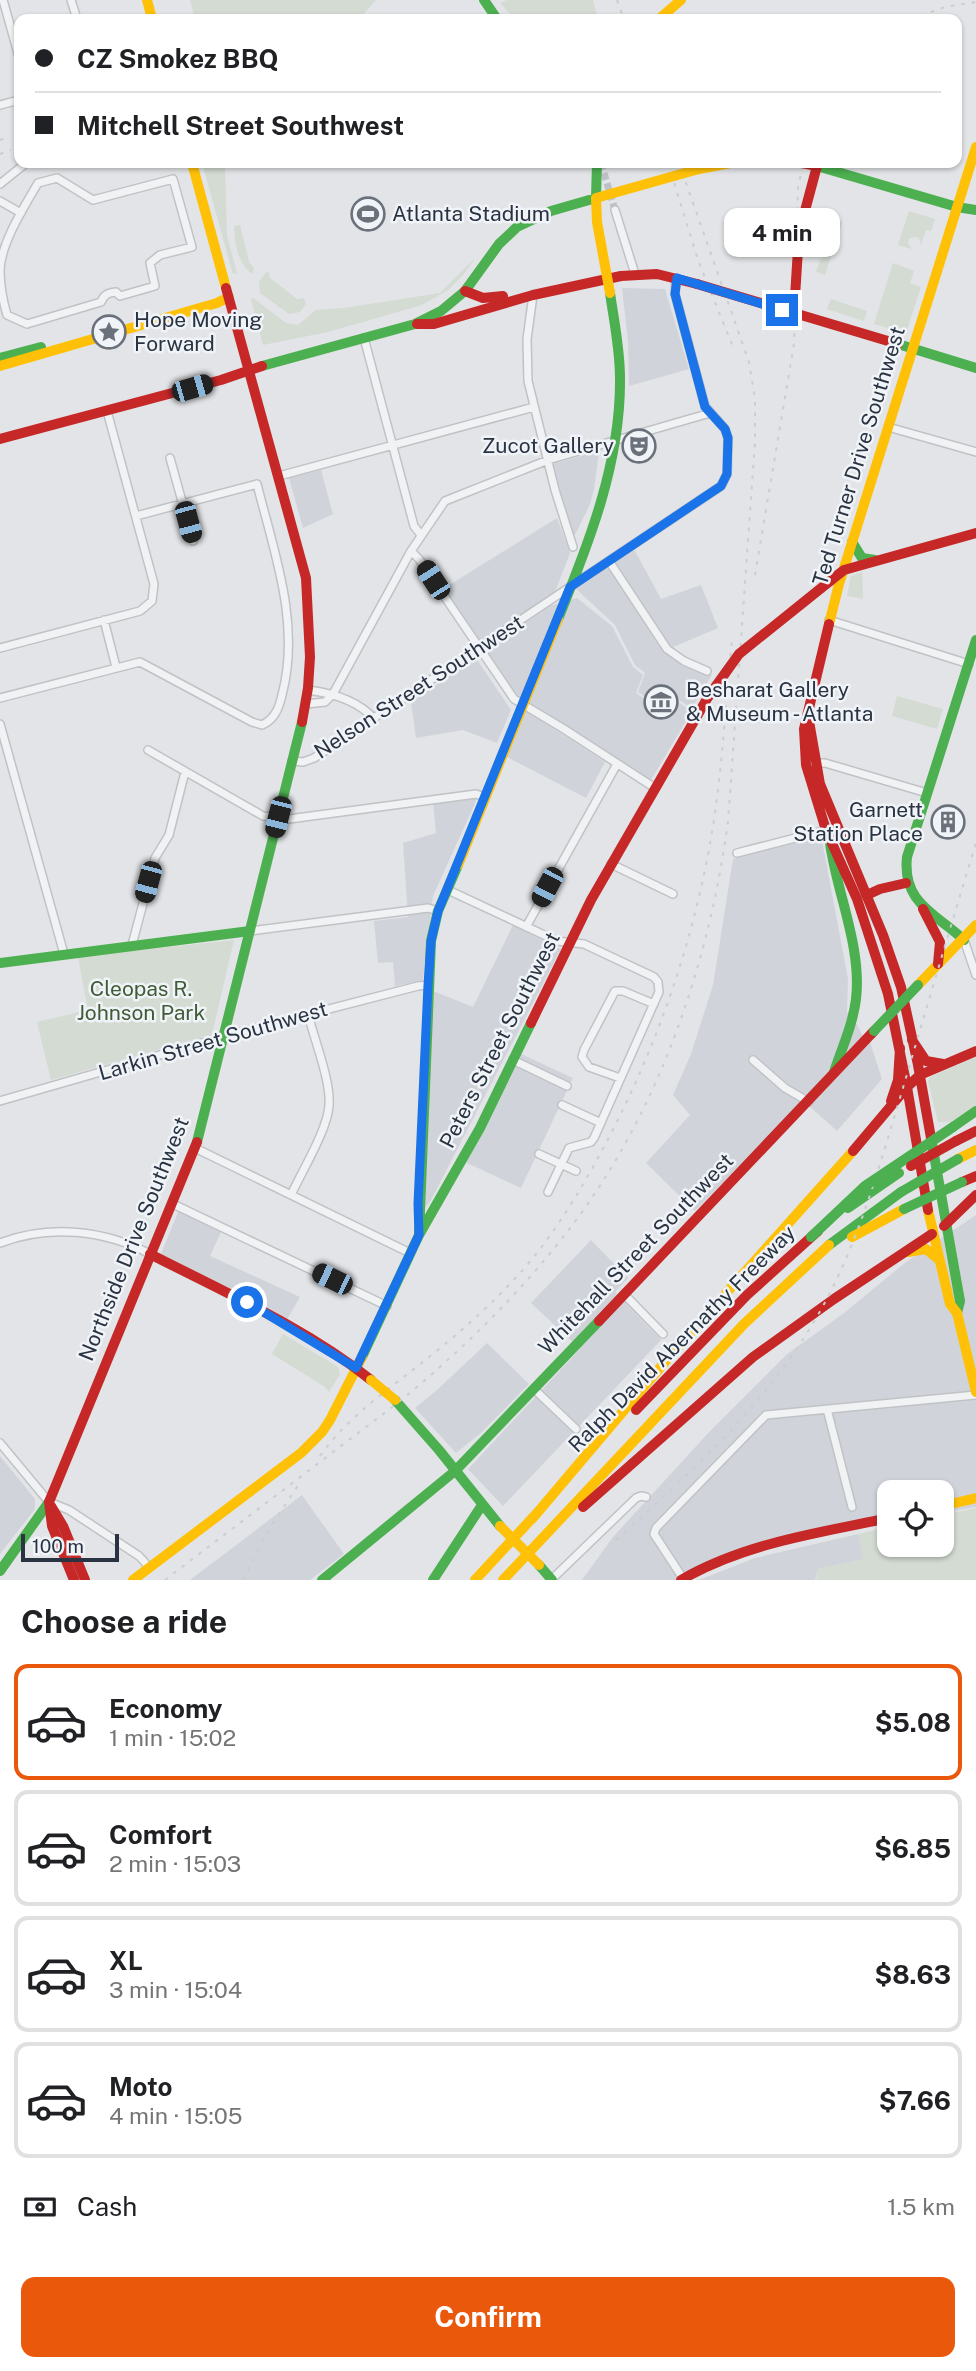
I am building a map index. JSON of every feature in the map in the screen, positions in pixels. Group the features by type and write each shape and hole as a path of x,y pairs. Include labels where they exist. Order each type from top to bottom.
{"main road":[{"path":"665,14 681,0"},
{"name":"Ted Turner Drive Southwest","path":"834,1075 855,1008 857,977 811,764 808,718 829,620 976,147"},
{"name":"Northside Drive Southwest","path":"0,1571 49,1502 195,1148 308,690 311,618 307,591 279,476 226,298 193,168"},
{"path":"419,1235 418,1204 428,985 431,941 438,911 570,587 602,500 614,442 620,388 619,363 597,222 597,168"},
{"path":"0,439 415,324 448,307 465,291 499,244 526,221 551,211 704,168"},
{"path":"794,313 799,233 816,168"},
{"path":"824,168 957,207 976,210"},
{"path":"415,324 434,324 533,295 597,280 635,274 657,274 976,368"},
{"path":"465,291 484,299 521,291 533,295"},
{"path":"0,358 205,301 226,298"},
{"path":"0,366 217,303 226,298"},
{"path":"844,570 976,533"},
{"path":"852,542 862,558 878,560"},
{"name":"Peters Street Southwest","path":"132,1580 311,1444 330,1420 419,1235 480,1128 611,864 708,697 739,654 844,570"},
{"path":"938,964 942,956 941,941 906,883 905,865 976,640"},
{"name":"Ted Turner Drive Southwest","path":"811,764 867,894 900,986 920,1075 944,1226 960,1301 957,1314"},
{"name":"Ted Turner Drive Southwest","path":"827,835 840,857 857,899 888,994 932,1234 950,1304 957,1314"},
{"path":"867,894 906,883"},
{"path":"919,902 970,940"},
{"name":"Whitehall Street Southwest","path":"322,1580 456,1471 938,964 970,940 976,925"},
{"path":"0,963 250,932"},
{"path":"849,1025 856,1038 863,1043"},
{"path":"912,1040 926,1061 944,1064"},
{"path":"886,1113 898,1080 900,1048"},
{"path":"532,1519 670,1356 820,1191 907,1087 920,1075 976,1051"},
{"path":"811,1237 865,1186 976,1111"},
{"name":"Ralph David Abernathy Freeway","path":"475,1580 729,1314 811,1237 899,1172 976,1131"},
{"name":"Ralph David Abernathy Freeway","path":"503,1580 717,1352 819,1254 901,1192 976,1150"},
{"path":"819,1254 904,1209 976,1177"},
{"path":"944,1226 976,1195"},
{"path":"522,1561 753,1357 834,1299 976,1206"},
{"path":"901,1255 922,1249 932,1252 938,1259"},
{"path":"150,1254 247,1302 356,1368 371,1380 395,1401 500,1526 552,1580"},
{"path":"957,1314 976,1394"},
{"path":"954,1503 976,1498"},
{"path":"49,1502 52,1525 74,1580"},
{"path":"49,1502 62,1522 85,1580"},
{"path":"433,1580 482,1505"},
{"path":"683,1579 728,1556 747,1550 877,1521"}],"street":[{"path":"4,0 14,38"},
{"path":"0,184 20,168"},
{"path":"57,178 93,200 173,179 191,247 160,255 150,263 155,286 120,296 116,292 110,292 104,295 100,302 27,324 7,315 0,270 5,248 21,213 38,183 43,180 57,178"},
{"path":"0,201 21,213"},
{"path":"615,210 635,274"},
{"name":"Nelson Street Southwest","path":"292,761 303,762 314,758 721,486 727,474 728,438 725,429 705,407 678,306 674,287 677,278"},
{"path":"533,295 526,354 528,381 573,547"},
{"path":"364,338 415,527 421,535"},
{"path":"279,476 534,407"},
{"path":"0,648 140,611 152,601 154,593 136,516 107,411"},
{"path":"306,704 325,702 333,694 411,551 441,504 450,497 548,460 710,413"},
{"path":"888,427 976,452"},
{"path":"170,458 193,541"},
{"path":"0,698 140,662 252,722 262,725 270,721 279,708 289,655 289,629 281,579 257,484 136,516"},
{"path":"411,551 419,559 507,692 654,788"},
{"path":"608,561 667,649 684,662 707,671"},
{"path":"104,620 117,667"},
{"path":"829,620 969,664"},
{"path":"308,690 333,694 374,719"},
{"path":"0,724 64,954"},
{"path":"148,750 262,816 289,819 476,794 485,797"},
{"path":"526,927 617,764"},
{"path":"811,764 831,764 927,793"},
{"path":"132,945 155,858 169,835 186,772"},
{"path":"737,853 827,835"},
{"path":"611,864 673,894"},
{"path":"447,890 557,941 584,944 654,977 658,982 660,988 654,1004 593,1140 569,1147 548,1192"},
{"path":"250,932 428,908 438,911"},
{"path":"970,940 976,975"},
{"name":"Larkin Street Southwest","path":"0,1101 308,1014 428,985"},
{"path":"621,1079 589,1067 582,1058 584,1050 615,991 623,990 654,1004"},
{"path":"291,1195 326,1122 329,1108 329,1093 308,1014"},
{"path":"513,1060 566,1086"},
{"path":"753,1060 785,1088 809,1102"},
{"path":"562,1105 601,1124"},
{"path":"195,1148 410,1253"},
{"path":"539,1154 576,1171"},
{"path":"173,1204 387,1306"},
{"path":"0,1243 32,1234 81,1233 134,1245 150,1254"},
{"path":"625,1294 663,1334"},
{"path":"534,1389 576,1429"},
{"path":"683,1579 654,1534 656,1528 766,1415 976,1394"},
{"path":"827,1409 852,1507"},
{"path":"0,1443 49,1502 69,1510 139,1556 149,1567"},
{"path":"552,1580 636,1498 646,1497"}],"shaded area":[{"path":"622,288 665,289 689,369 629,386 628,341"},
{"path":"599,451 590,504 575,535 572,535 553,464"},
{"path":"321,470 333,514 303,528 289,478"},
{"path":"557,518 570,553 555,592 477,643 443,589"},
{"path":"634,549 661,599 701,585 718,628 671,648 681,663 712,675 692,708 659,688 650,700 638,692 645,673 635,665 615,625 575,588"},
{"path":"577,598 612,626 633,667 643,675 636,693 652,704 660,691 692,711 651,780 512,693 483,651 550,606"},
{"path":"476,658 511,710 497,743 463,730 416,738 411,702"},
{"path":"525,710 605,762 586,798 507,757"},
{"path":"476,797 433,896 423,980 395,986 393,962 378,963 374,921 408,917 403,843 436,833 433,802"},
{"path":"821,835 848,979 847,1012 863,1037 695,1211 646,1163 690,1115 673,1095 691,1054 713,985 733,859"},
{"path":"513,925 561,949 431,1200 421,1213 433,991 473,1007"},
{"path":"870,1042 882,1079 837,1131 808,1105"},
{"path":"519,1053 573,1078 521,1188 465,1162"},
{"path":"179,1210 222,1230 210,1256 300,1297 286,1321 161,1254"},
{"path":"976,1215 976,1507 954,1511 954,1480 877,1480 877,1525 752,1552 682,1580 582,1580 613,1537 711,1430 786,1355 844,1313 906,1262"},
{"path":"591,1240 628,1278 615,1292 661,1340 503,1506 468,1469 580,1349 531,1303"},
{"path":"487,1343 529,1384 481,1433 456,1453 415,1408"},
{"path":"0,1456 35,1499 35,1509 0,1554"},
{"path":"302,1495 344,1554 310,1580 190,1580"},
{"path":"858,1534 864,1559 818,1569 815,1580 699,1580 755,1558"}],"green space":[{"path":"190,0 376,0 363,14 194,14"},
{"path":"507,0 593,0 597,14 510,14 500,3"},
{"path":"203,168 225,168 227,236 237,273 233,274"},
{"path":"909,211 935,219 931,231 926,230 921,245 919,238 909,239 908,244 912,249 898,245"},
{"path":"832,219 842,222 825,275 816,272 823,258 821,257"},
{"path":"240,225 249,262 254,268 252,274 243,264 236,246 234,226"},
{"path":"475,258 448,290 422,305 328,332 263,345 251,299 253,298 286,323 298,325 316,310 440,293"},
{"path":"893,263 914,271 910,283 921,287 907,330 902,329 901,332 874,324"},
{"path":"266,272 297,299 304,298 306,304 300,312 289,314 260,293 259,282"},
{"path":"831,299 867,311 864,321 827,309"},
{"path":"862,572 863,599 847,596 851,576"},
{"path":"897,696 943,709 937,729 892,716"},
{"name":"Cleopas R. Johnson Park","path":"234,940 212,1034 51,1080 37,1022 88,1010 78,957"},
{"path":"976,1057 976,1106 953,1122 938,1122 928,1081 930,1077"},
{"path":"283,1334 338,1367 340,1374 329,1392 272,1354"},
{"path":"976,1508 976,1580 816,1580 818,1569 863,1559 858,1534 877,1530 877,1557 954,1557 954,1513"}],"tunnel":[{"path":"602,168 615,210"}],"railway":[{"path":"617,0 622,14"},
{"path":"925,14 945,7 976,2"},
{"path":"0,140 7,138"},
{"path":"0,154 11,150"},
{"path":"670,168 698,260 733,347"},
{"path":"165,1580 415,1389 511,1298 544,1261 605,1179 656,1083 676,1032 694,981 708,928 728,822 755,442 755,399 749,362 681,168"},
{"path":"755,575 794,344 798,188 802,168"},
{"path":"320,1456 357,1415 466,1327 522,1271 568,1209 624,1108 669,1000 701,887 717,797 732,639"},
{"path":"616,1540 698,1464 749,1410 795,1351 829,1294 854,1239 874,1183 976,843"},
{"path":"243,1580 267,1532 299,1484"}],"traffic: fast":[{"path":"484,0 494,14"},
{"path":"262,366 415,324 441,311 465,291 499,244 517,227 551,211 596,198 597,168"},
{"path":"824,168 957,207 976,210"},
{"path":"558,619 592,531 615,440 620,367 610,293"},
{"path":"898,344 976,368"},
{"path":"0,358 41,347"},
{"path":"852,542 862,558 875,560"},
{"path":"964,940 915,896 907,873 907,857 976,640"},
{"path":"197,1142 302,722"},
{"path":"830,843 852,940 857,979 852,1018 834,1072"},
{"path":"419,1235 431,941 438,911 458,865"},
{"path":"0,963 250,931"},
{"path":"874,1031 918,985"},
{"path":"362,1357 419,1235 480,1128 531,1023"},
{"path":"953,1127 976,1111"},
{"path":"811,1237 865,1186 953,1127"},
{"path":"931,1138 960,1301 957,1313"},
{"path":"901,1192 958,1159"},
{"path":"848,1208 899,1173"},
{"path":"904,1209 962,1182"},
{"path":"829,1245 901,1192"},
{"path":"322,1580 455,1471 599,1321"},
{"path":"395,1400 500,1526"},
{"path":"0,1571 49,1502"},
{"path":"433,1580 482,1505"},
{"path":"539,1565 552,1580"}],"traffic: slow":[{"path":"147,0 151,14"},
{"path":"665,14 681,0"},
{"path":"829,624 839,584 976,147"},
{"path":"193,168 226,288"},
{"path":"610,293 597,222 596,198 704,168"},
{"path":"0,366 217,303 229,297"},
{"path":"458,865 558,619"},
{"path":"918,985 976,925"},
{"path":"958,1159 976,1150"},
{"path":"532,1519 670,1356 853,1151"},
{"path":"852,1237 904,1209"},
{"path":"928,1210 950,1304 957,1313 976,1392"},
{"path":"503,1580 744,1324 829,1245"},
{"path":"908,1252 926,1249 938,1259"},
{"path":"133,1580 301,1453 330,1420 362,1357"},
{"path":"371,1380 395,1400"},
{"path":"954,1503 976,1498"},
{"path":"475,1580 537,1513"},
{"path":"500,1526 539,1565"}],"traffic: jam":[{"path":"794,313 799,233 816,168"},
{"path":"417,324 434,324 533,295 621,276 657,274 697,284"},
{"path":"697,284 898,344"},
{"path":"226,288 306,578 310,657 302,722"},
{"path":"465,291 483,298 503,296"},
{"path":"0,439 221,380 262,366"},
{"path":"830,581 844,570 976,533"},
{"path":"708,697 739,654 830,581"},
{"path":"829,624 804,729 806,765 826,830 857,899 888,994 928,1210"},
{"path":"531,1023 591,900 708,697"},
{"path":"809,721 820,784 883,935 901,987 931,1138"},
{"path":"867,895 906,883"},
{"path":"923,909 940,942 938,964"},
{"path":"599,1321 874,1031"},
{"path":"912,1040 926,1061 943,1064"},
{"path":"891,1101 898,1080 900,1048"},
{"path":"853,1151 920,1075 976,1051"},
{"path":"956,1141 976,1131"},
{"path":"911,1166 956,1141"},
{"path":"74,1580 52,1526 49,1502 197,1142"},
{"path":"962,1182 976,1176"},
{"path":"944,1226 976,1195"},
{"path":"636,1410 747,1295 818,1231"},
{"path":"583,1507 753,1357 932,1234"},
{"path":"150,1254 292,1327 371,1380"},
{"path":"51,1506 63,1526 85,1580"},
{"path":"681,1580 705,1567 756,1548 877,1520"}],"place":[{"name":"Atlanta Stadium","path":"368,214"},
{"name":"Hope Moving Forward","path":"109,332"},
{"name":"Zucot Gallery","path":"639,446"},
{"name":"Besharat Gallery & Museum - Atlanta","path":"661,702"},
{"name":"Garnett Station Place","path":"948,822"}],"route":[{"path":"247,1302 356,1368 419,1235 418,1204 428,985 431,941 438,911 570,587 721,486 727,474 728,438 725,429 705,407 675,294 677,278 782,310"}]}
